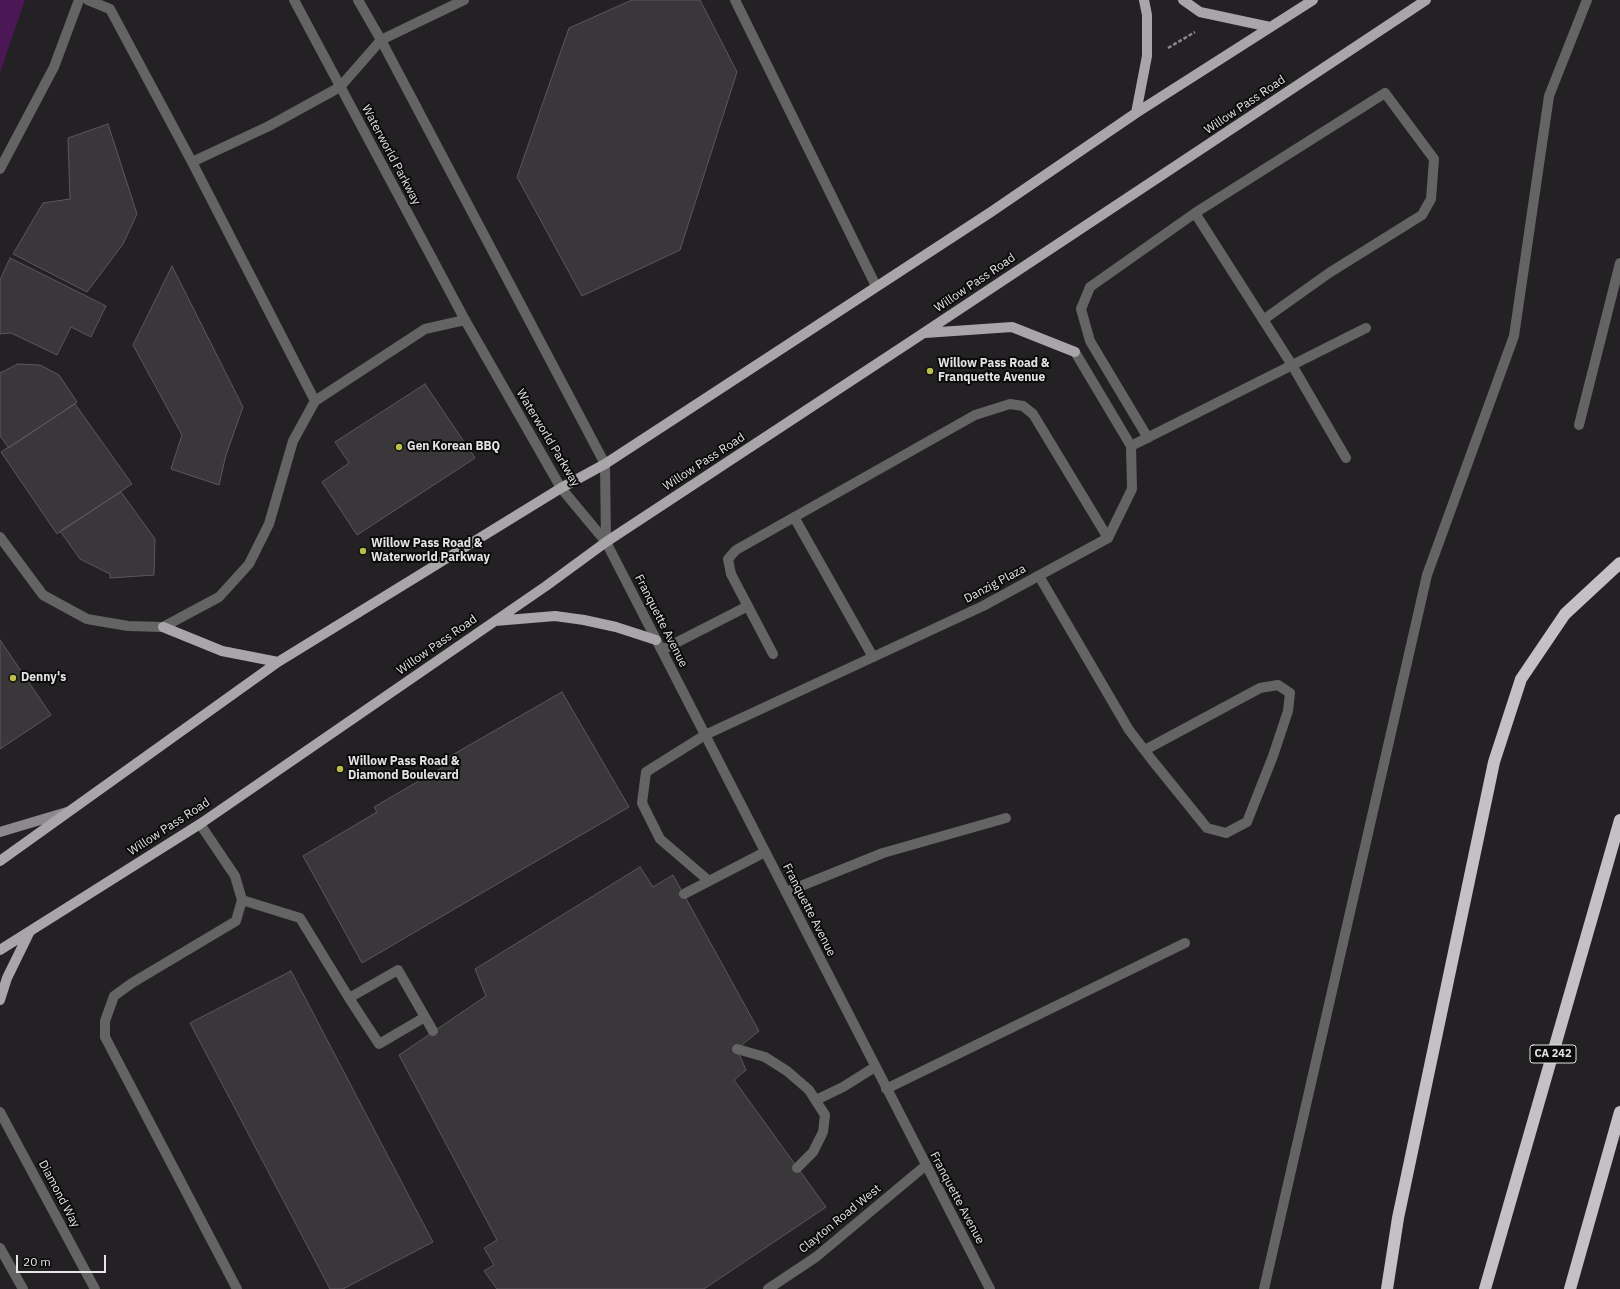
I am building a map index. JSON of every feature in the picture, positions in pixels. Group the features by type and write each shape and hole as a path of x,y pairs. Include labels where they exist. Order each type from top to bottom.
{"highway":[{"path":"1387,1289 1398,1218 1492,769 1509,716 1521,679 1565,614 1620,563"},
{"name":"CA 242","path":"1485,1289 1620,820"},
{"path":"1570,1289 1620,1112"}],"main road":[{"path":"1136,113 1147,56 1144,0"},
{"path":"1183,0 1200,12 1270,27"},
{"path":"0,861 278,662 561,488 605,464 991,212 1136,113 1313,0"},
{"name":"Willow Pass Road","path":"0,950 200,824 495,621 606,542 1426,0"},
{"path":"924,333 1012,327 1075,352"},
{"path":"495,621 555,616 584,620 616,627 656,640"},
{"path":"163,627 222,651 278,662"},
{"path":"0,832 67,812"},
{"path":"0,1000 7,978 31,930"}],"street":[{"path":"0,169 54,67 79,0"},
{"path":"88,0 110,9 192,162 315,401"},
{"name":"Waterworld Parkway","path":"294,0 466,320 561,488 606,542"},
{"path":"358,0 381,40 605,464 606,542"},
{"path":"192,162 269,126 340,87 381,40 464,0"},
{"path":"735,0 876,286"},
{"path":"1264,1289 1428,575 1514,336 1549,96 1587,0"},
{"path":"1148,438 1090,342 1081,309 1090,287 1195,213 1385,93 1434,159 1431,199 1422,215 1329,273 1263,320"},
{"path":"1195,213 1292,365 1346,458"},
{"path":"1579,425 1620,263"},
{"path":"0,537 43,595 87,619 128,626 163,627 219,597 249,564 269,524 293,441 315,401 424,329 466,320"},
{"path":"1131,446 1366,328"},
{"path":"1075,352 1131,446 1132,489 1108,538"},
{"path":"773,654 731,574 728,559 736,550 975,415 1010,404 1023,406 1033,414 1108,538"},
{"path":"794,517 873,657"},
{"name":"Danzig Plaza","path":"709,881 660,839 642,803 646,772 705,735 983,606 1108,538"},
{"name":"Franquette Avenue","path":"606,542 925,1166 990,1289"},
{"path":"1039,576 1129,730 1207,828 1226,832 1247,822 1273,756 1288,711 1290,693 1278,685 1260,688 1145,750"},
{"path":"662,650 748,606"},
{"path":"786,892 883,853 1006,818"},
{"path":"200,824 235,876 242,900 236,922 132,983 114,996 105,1021 105,1037 237,1289"},
{"path":"684,894 765,852"},
{"path":"242,900 300,918 379,1044 425,1018"},
{"path":"886,1089 1185,943"},
{"path":"349,998 398,970 433,1031"},
{"path":"737,1049 765,1057 787,1070 810,1090 825,1116 823,1132 813,1152 797,1168"},
{"path":"816,1100 843,1087 875,1067"},
{"name":"Diamond Way","path":"0,1112 95,1289"},
{"name":"Clayton Road West","path":"768,1289 816,1257 925,1166"},
{"path":"0,1248 23,1289"}],"path":[{"path":"1168,49 1197,30"}],"shaded area":[{"path":"0,0 25,0 0,73"}],"building":[{"path":"632,0 700,0 737,72 680,250 582,296 517,177 569,28"},
{"path":"108,124 137,214 123,244 87,292 13,254 43,203 70,199 68,138"},
{"path":"10,258 106,306 91,337 71,327 57,355 11,333 0,334 0,280"},
{"path":"172,266 243,407 226,455 219,485 171,469 182,435 133,345"},
{"path":"18,364 40,365 59,375 77,402 9,448 0,436 0,373"},
{"path":"425,384 475,458 357,535 322,482 349,463 335,442"},
{"path":"75,404 132,484 57,534 1,452"},
{"path":"121,492 155,539 154,575 110,578 110,574 80,559 60,531"},
{"name":"Denny's","path":"0,640 51,715 0,749"},
{"path":"562,692 629,807 362,963 303,856 377,812 374,807 450,763 447,758"},
{"path":"640,867 653,887 673,875 759,1031 737,1049 746,1070 734,1080 826,1207 704,1289 497,1289 484,1271 494,1265 484,1248 497,1240 399,1055 486,996 475,969"},
{"path":"291,971 433,1242 343,1289 330,1289 190,1023"}],"place":[{"name":"Willow Pass Road & Franquette Avenue","path":"930,371"},
{"name":"Gen Korean BBQ","path":"399,447"},
{"name":"Willow Pass Road & Waterworld Parkway","path":"363,551"},
{"name":"Denny's","path":"13,678"},
{"name":"Willow Pass Road & Diamond Boulevard","path":"340,769"}]}
